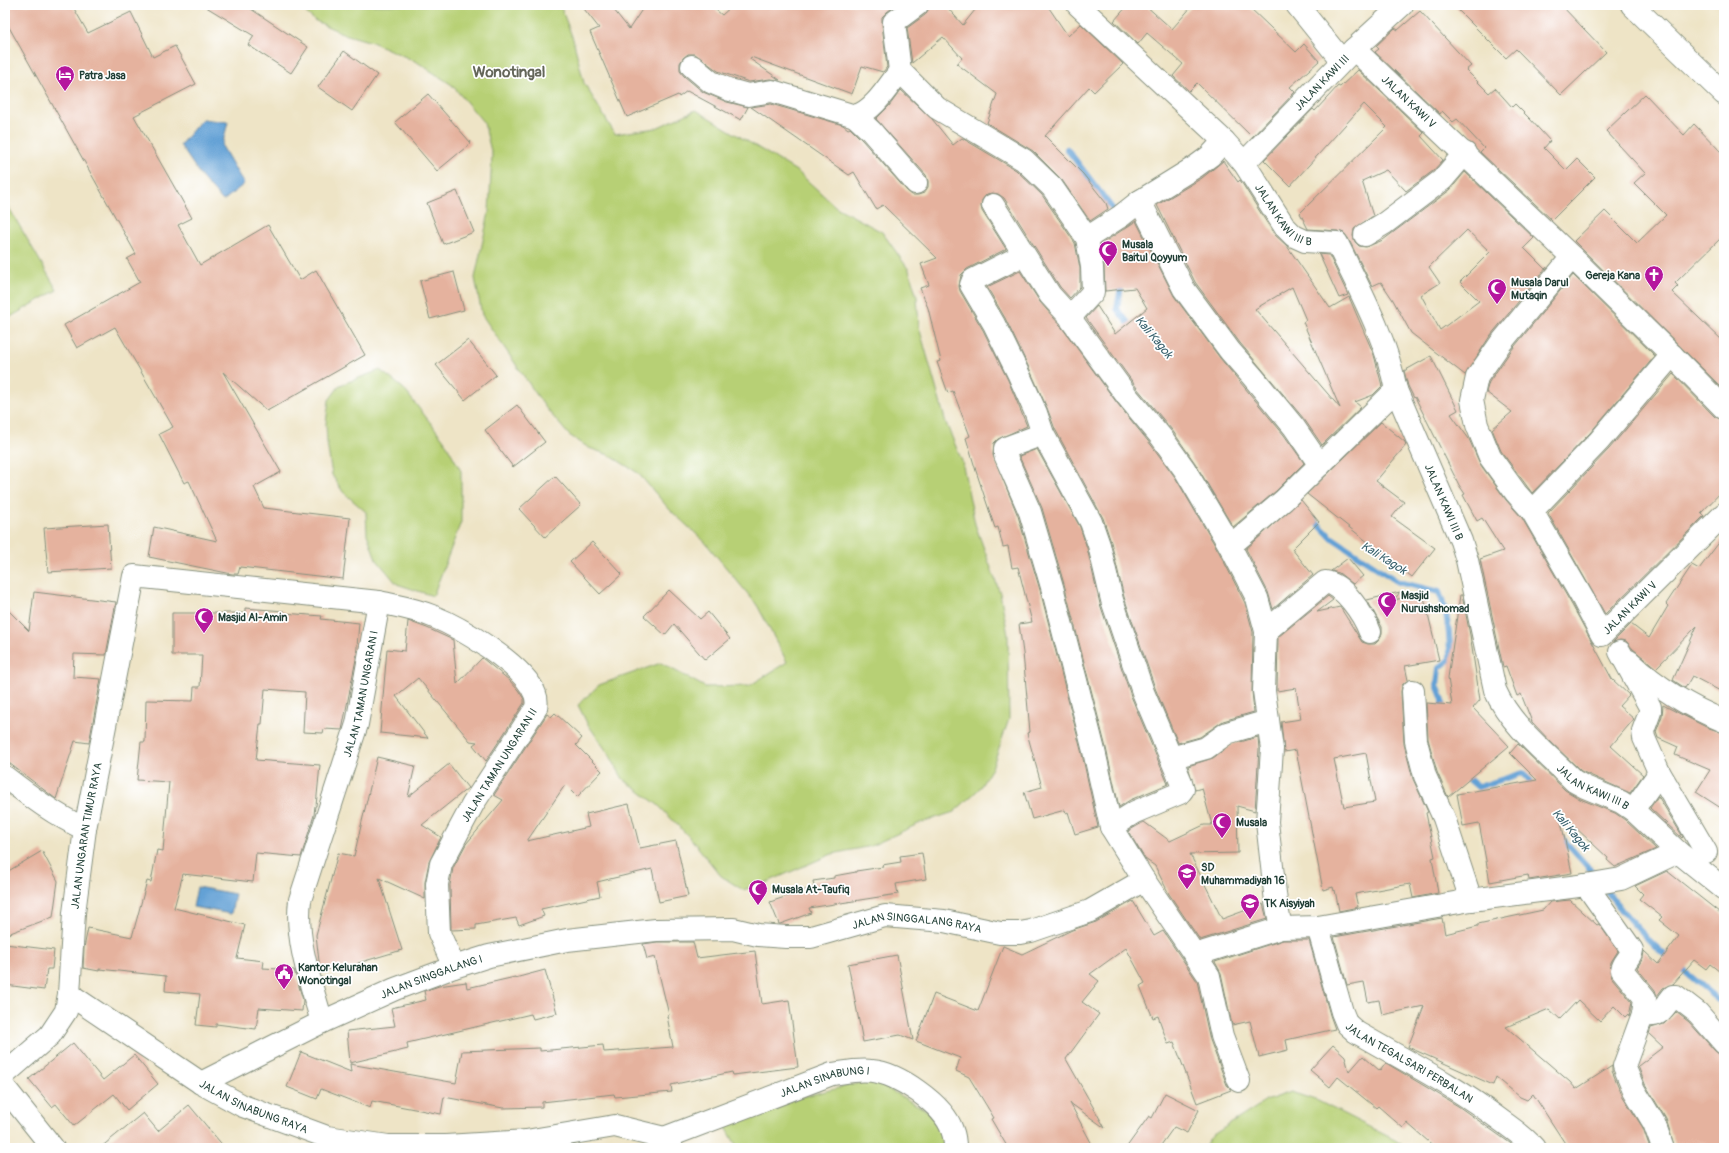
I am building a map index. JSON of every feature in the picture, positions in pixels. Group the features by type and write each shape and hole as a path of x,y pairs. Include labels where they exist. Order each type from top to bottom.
{"street":[{"path":"917,5 894,22 900,71 937,108 1024,160 1034,168 1052,187 1087,238 1092,267 1093,292 1070,318"},
{"name":"JALAN KAWI III B","path":"1078,5 1224,141 1244,163 1285,227 1294,236 1305,241 1337,243 1378,330 1391,365 1396,390 1463,548 1467,560 1495,690 1501,705 1510,717 1574,781 1621,802 1632,810 1678,852"},
{"name":"JALAN KAWI V","path":"1297,5 1348,55 1465,153 1672,354 1724,408"},
{"name":"JALAN KAWI III","path":"1244,163 1348,55 1402,5"},
{"path":"1632,5 1724,94"},
{"path":"692,66 711,82 730,90 748,95 772,91 855,116 871,131 916,183"},
{"path":"855,116 861,114 870,107 900,71"},
{"path":"1087,238 1140,201 1195,167 1210,156 1224,141"},
{"path":"1365,235 1385,223 1442,180 1465,153"},
{"path":"1140,201 1184,289 1230,351 1294,427 1320,465"},
{"path":"993,205 1023,255 1050,295 1070,318 1127,396 1162,438 1185,470 1230,546 1257,598 1266,631 1264,691 1272,749 1267,822 1276,902 1281,928"},
{"path":"1023,255 973,280 971,285 994,324 1019,374 1036,413 1043,434 1091,522 1100,545 1112,600 1143,692 1183,789 1180,793 1134,812 1111,827"},
{"name":"JALAN KAWI V","path":"1572,258 1500,344 1478,378 1472,400 1477,425 1490,457 1516,493 1532,511 1602,635 1724,514"},
{"path":"1532,511 1599,441 1672,354"},
{"path":"1230,546 1288,496 1396,390"},
{"path":"1043,434 1008,447 1005,449 1005,455 1030,512 1052,587 1094,751 1111,827 1144,880 1209,976 1222,1036 1239,1081"},
{"name":"JALAN UNGARAN TIMUR RAYA","path":"5,1074 50,1035 66,1011 69,994 74,913 85,830 134,576 379,602"},
{"path":"1266,631 1325,582 1333,585 1350,599 1359,611 1370,632"},
{"name":"JALAN TAMAN UNGARAN II","path":"379,602 408,607 433,616 473,637 498,654 522,675 535,693 537,701 536,708 473,804 441,864 437,884 439,933 454,967"},
{"name":"JALAN TAMAN UNGARAN I","path":"322,1022 310,981 298,913 300,900 357,724 379,602"},
{"path":"1602,635 1644,675 1678,699 1724,721"},
{"path":"1620,652 1650,707 1650,712 1643,731 1644,738 1659,772 1706,852"},
{"path":"1413,692 1416,742 1425,776 1444,818 1471,900"},
{"path":"1171,758 1206,748 1227,733 1268,721"},
{"path":"1632,810 1659,772"},
{"path":"5,777 40,804 65,820 85,830"},
{"path":"1195,955 1281,928 1318,926 1471,900 1621,879 1678,852 1724,889"},
{"name":"JALAN SINGGALANG RAYA","path":"680,930 733,929 758,935 811,937 885,916 944,920 1000,933 1020,933 1031,931 1090,911 1144,880"},
{"path":"1591,884 1632,950 1631,955 1622,966 1622,970 1645,998 1643,1014 1624,1066 1634,1090 1654,1123 1663,1148"},
{"name":"JALAN TEGALSARI PERBALAN","path":"1318,926 1347,1024 1356,1032 1448,1085 1490,1112 1527,1140 1534,1148"},
{"name":"JALAN SINGGALANG I","path":"201,1083 322,1022 395,988 454,967 489,956 567,940 656,930 680,930"},
{"name":"JALAN SINABUNG RAYA","path":"69,994 201,1083 243,1106 327,1137 388,1146 446,1146 526,1140 615,1126 668,1143"},
{"path":"1643,1014 1652,1016 1657,1015 1673,996 1676,996 1698,1013 1724,1043"},
{"name":"JALAN SINABUNG I","path":"668,1143 832,1074 853,1071 874,1071 899,1079 925,1096 941,1111 952,1129 955,1148"},
{"path":"5,1088 53,1148"}],"green space":[{"path":"298,5 560,5 573,39 584,83 615,134 656,128 696,110 798,172 836,207 882,232 909,270 917,297 919,327 946,423 962,461 975,524 1000,593 1008,635 1009,719 992,768 979,789 954,812 920,823 871,846 832,854 765,883 743,890 721,876 692,840 658,805 623,779 610,756 587,723 578,705 599,685 661,663 705,687 749,686 787,662 757,605 704,541 670,510 638,473 609,455 589,448 569,435 545,407 482,315 475,278 489,212 492,155 484,123 452,85 417,62 372,42 344,34 314,20"},
{"path":"5,201 57,290 5,320"},
{"path":"380,370 403,388 444,440 461,471 461,522 433,596 397,584 376,559 367,534 366,512 343,492 332,475 327,443 326,423 329,400 340,385"},
{"path":"872,1080 935,1115 945,1148 759,1148 736,1145 723,1122 763,1106"},
{"path":"1291,1092 1318,1101 1395,1140 1406,1148 1204,1148 1213,1135 1266,1101"}],"water":[{"path":"202,119 228,122 222,146 244,184 223,201 203,179 180,145"},
{"path":"197,887 235,894 231,914 193,907"}],"building":[{"path":"5,5 72,5 88,33 131,12 153,57 175,46 196,84 134,116 192,218 178,225 200,265 268,225 300,280 316,270 365,355 267,411 223,372 281,472 254,487 264,508 350,518 343,579 240,567 238,574 232,574 149,557 154,527 217,541 189,481 184,483 159,434 173,427 115,327 77,348 64,325 140,282 127,259 136,254 5,20"},
{"path":"203,5 245,5 308,47 291,73 248,45 254,36"},
{"path":"581,5 610,5 629,29 645,5 710,5 722,15 733,5 896,5 882,17 887,67 883,72 862,66 852,94 751,57 750,59 780,80 770,79 749,82 718,71 695,54 688,54 683,58 680,63 680,71 703,92 727,102 748,107 741,120 687,91 679,97 678,95 627,117 590,32 599,28"},
{"path":"929,5 945,5 963,25 979,5 1047,5 1068,36 1081,24 1123,64 1094,92 1089,87 1045,136 1083,174 1106,203 1108,209 1090,221 1062,180 1033,151 987,123 997,94 957,64 962,58 943,37 912,63 907,28 925,15"},
{"path":"1128,5 1145,5 1172,29 1193,5 1247,5 1296,52 1304,44 1319,61 1290,87 1295,92 1252,137 1197,83 1189,91 1173,76 1183,64 1147,33 1138,44 1114,21"},
{"path":"1453,5 1561,5 1606,52 1561,95 1516,49 1506,58"},
{"path":"1420,11 1471,66 1466,70 1489,93 1495,88 1512,107 1515,104 1530,119 1550,141 1544,148 1566,170 1577,159 1595,177 1552,220 1480,152 1484,148 1457,119 1453,122 1442,111 1440,114 1375,52 1379,49 1376,46 1395,28 1398,30"},
{"path":"344,51 377,75 352,111 318,87"},
{"path":"1358,70 1424,133 1421,136 1443,160 1433,171 1406,191 1386,170 1362,181 1373,216 1354,229 1353,236 1355,242 1359,246 1366,247 1383,240 1450,190 1465,172 1534,238 1524,248 1545,269 1547,267 1490,336 1465,375 1411,333 1393,300 1381,282 1372,286 1348,238 1344,233 1338,231 1308,229 1300,213 1387,127 1364,104 1290,186 1264,160 1313,109 1315,111 1338,86 1340,87","holes":["1467,230 1490,252 1460,282 1479,301 1440,330 1421,295 1440,283 1429,267"]},
{"path":"901,90 932,119 953,145 962,138 1016,170 1042,195 1075,243 1080,268 1080,287 1070,298 1060,287 1004,198 998,194 987,194 982,200 982,211 1006,249 967,269 961,275 959,286 960,291 983,330 1008,380 1027,426 998,439 994,443 993,455 1018,516 1040,590 1082,754 1098,827 1075,834 1068,812 1066,813 1065,810 1032,819 1024,792 1042,787 1027,733 1030,732 1019,624 1032,622 1018,567 1012,568 1008,546 1003,547 998,527 995,528 966,438 970,436 953,391 948,393 937,362 941,361 928,308 920,288 929,285 921,264 937,258 883,205 876,209 854,172 849,175 751,107 771,104 843,125 848,129 850,128 907,191 912,195 918,195 924,193 928,187 926,175 876,119 889,106"},
{"path":"428,94 471,143 437,171 395,122"},
{"path":"1645,94 1684,135 1694,124 1724,155 1724,235 1675,283 1678,286 1672,292 1724,342 1724,390 1574,241 1605,211 1637,243 1666,215 1634,183 1645,173 1606,131"},
{"path":"1223,161 1238,182 1240,180 1274,234 1287,246 1330,308 1349,297 1374,355 1382,386 1373,395 1355,402 1361,407 1322,445 1304,419 1240,343 1195,282 1157,205 1202,178","holes":["1292,287 1306,320 1303,322 1340,408 1255,309"]},
{"path":"457,191 474,232 443,244 427,203"},
{"path":"1136,221 1174,296 1220,358 1284,435 1304,463 1276,491 1233,527 1195,463 1172,430 1137,388 1086,318 1097,306 1115,334 1147,308 1135,288 1105,291 1101,244"},
{"path":"1319,254 1329,255 1348,295 1339,298"},
{"path":"1020,271 1040,302 1060,325 1117,403 1175,477 1219,552 1245,603 1253,632 1252,691 1254,712 1223,721 1200,737 1178,743 1155,688 1124,597 1111,542 1103,518 1055,429 1030,370 1005,318 987,287"},
{"path":"454,272 464,310 430,319 420,281"},
{"path":"1573,275 1655,356 1590,433 1532,493 1501,451 1492,429 1512,412 1486,392 1489,382 1510,352"},
{"path":"468,340 496,375 465,400 436,365"},
{"path":"1431,356 1458,410 1451,414 1469,439 1480,464 1506,500 1522,518 1612,679 1629,695 1619,706 1634,719 1611,746 1643,775 1630,793 1581,771 1550,741 1532,722 1521,694 1517,696 1506,666 1503,667 1480,559 1503,551 1482,518 1477,521 1463,495 1465,494 1408,386 1404,371"},
{"path":"1673,374 1715,417 1724,420 1724,489 1701,513 1704,516 1605,614 1548,513 1609,449"},
{"path":"517,405 545,442 513,467 485,430"},
{"path":"1381,422 1405,442 1406,445 1376,481 1404,502 1392,517 1435,548 1412,577 1307,494"},
{"path":"1037,449 1080,527 1087,548 1100,604 1131,696 1168,784 1130,800 1119,807 1106,748 1064,584 1042,508 1019,456"},
{"path":"555,476 581,505 545,537 519,509"},
{"path":"1301,500 1319,522 1292,549 1313,575 1273,609 1268,592 1246,549"},
{"path":"108,524 111,568 48,572 44,528"},
{"path":"1724,536 1724,693 1692,676 1685,688 1673,680 1697,626 1656,668 1633,649 1626,641 1620,640 1613,642 1631,624 1649,638 1668,606 1666,604 1692,565 1699,569"},
{"path":"592,542 622,574 600,594 570,562"},
{"path":"1348,558 1363,576 1353,584 1339,573 1331,571"},
{"path":"669,590 700,619 708,612 730,639 705,660 674,624 665,635 644,616"},
{"path":"34,592 116,602 106,655 74,654 73,677 101,679 89,743 75,741 56,799 5,760 5,607 29,631"},
{"path":"1400,592 1394,600 1423,593 1439,660 1405,666 1408,680 1402,685 1401,692 1404,744 1413,779 1428,812 1426,813 1435,857 1432,858 1438,893 1413,898 1410,884 1355,894 1358,907 1339,911 1335,890 1334,891 1333,887 1323,890 1296,750 1284,752 1281,722 1301,719 1296,688 1277,691 1278,637 1328,596 1333,600 1317,612 1340,607 1362,642 1375,644 1380,639 1382,627 1367,600","holes":["1366,753 1375,802 1344,807 1334,759"]},
{"path":"1460,595 1462,595 1470,635 1480,700 1473,708 1509,746 1448,797 1437,772 1428,739 1426,703 1452,705 1448,678"},
{"path":"245,608 322,616 321,619 359,623 356,659 342,730 324,729 323,733 303,732 305,692 265,689 262,724 260,724 256,760 320,765 316,806 301,857 256,853 253,882 183,874 174,908 245,925 237,958 264,961 263,968 294,970 303,1000 302,1011 259,1008 256,1029 216,1024 216,1027 196,1025 200,994 165,991 166,976 99,969 99,971 83,968 84,948 88,928 132,937 147,881 151,882 157,850 163,851 169,782 137,780 141,742 145,742 146,700 193,701 194,687 200,687 202,655 172,655 172,613 245,613"},
{"path":"408,621 453,640 457,684 482,658 509,680 524,699 524,703 486,761 473,745 477,742 470,741 418,678 396,696 428,738 380,733 387,649 405,651"},
{"path":"1663,705 1706,727 1724,733 1724,810 1696,792 1710,770 1675,755 1678,747 1658,738 1656,732 1662,716"},
{"path":"555,713 582,738 576,745 602,771 577,797 565,785 527,841 589,827 586,814 629,804 640,848 676,841 688,896 659,902 652,869 597,882 600,896 541,909 544,916 519,925 516,918 476,925 476,929 451,930 450,885 453,868 466,844 503,800 494,795 547,714 551,717"},
{"path":"1258,737 1259,749 1255,811 1237,806 1238,853 1190,854 1222,919 1263,904 1267,919 1200,940 1169,894 1155,866 1145,859 1128,831 1144,822 1170,841 1204,825 1212,825 1202,788 1195,790 1188,766 1213,758 1233,744"},
{"path":"1518,744 1565,790 1580,799 1615,813 1625,820 1656,849 1615,867 1607,860 1608,858 1559,812 1572,873 1529,880 1528,875 1490,882 1479,823 1463,826 1457,794 1537,780 1510,753"},
{"path":"377,757 415,766 408,797 449,764 468,788 422,825 441,837 429,862 425,882 425,899 379,878 402,950 358,963 358,967 320,970 316,935 338,853 354,856"},
{"path":"1658,796 1683,837 1682,838 1650,808"},
{"path":"42,851 58,881 53,917 5,935 5,873"},
{"path":"922,853 926,879 896,884 898,894 809,908 811,913 780,924 770,902 814,887 813,881 834,878 834,876 856,871 883,867 882,865 901,862 900,856"},
{"path":"1667,871 1724,916 1724,975 1710,964 1706,969 1694,960 1673,984 1663,988 1657,996 1655,990 1637,968 1643,958 1644,951 1658,964 1679,936 1659,920 1662,917 1639,899 1643,894 1635,886"},
{"path":"1570,900 1597,925 1599,924 1618,951 1611,962 1610,972 1612,978 1632,1002 1629,1016 1628,1014 1625,1017 1614,1006 1600,1021 1578,1000 1560,1019 1549,1009 1506,1027 1570,1082 1576,1089 1612,1066 1612,1071 1622,1095 1643,1128 1650,1148 1568,1148 1533,1094 1527,1100 1520,1097 1496,1077 1493,1085 1408,1047 1424,1006 1382,1015 1379,1000 1368,1002 1364,982 1347,985 1334,937 1442,918 1445,934 1478,926 1478,924 1543,910 1550,902"},
{"path":"1133,901 1154,936 1163,931 1197,981 1210,1040 1227,1085 1231,1090 1197,1103 1174,1042 1168,1044 1158,1016 1153,1018 1140,986 1145,983 1126,948 1090,974 1099,981 1082,1002 1099,1014 1066,1059 1105,1128 1070,1103 1094,1148 1008,1148 991,1119 994,1118 969,1077 956,1071 960,1058 916,1041 934,994 978,1011 1003,946 1022,954 1072,930 1096,922"},
{"path":"1283,940 1309,940 1335,1029 1286,1040 1288,1050 1259,1057 1250,1021 1232,1025 1221,973 1215,962"},
{"path":"657,942 693,942 697,958 755,951 762,1004 789,1000 798,1067 733,1075 732,1072 671,1085 672,1092 615,1097 614,1094 542,1102 542,1107 503,1108 444,1097 441,1114 372,1101 370,1108 321,1089 317,1099 287,1087 301,1052 351,1072 350,1064 456,1083 462,1051 540,1048 540,1051 603,1045 604,1052 673,1047 667,1016 669,1015 655,957 647,959 643,944"},
{"path":"5,944 54,950 52,969 47,969 44,990 5,985"},
{"path":"897,955 913,1040 900,1035 863,1042 848,964"},
{"path":"545,970 557,1013 533,1019 531,1014 407,1043 408,1049 350,1063 347,1031 395,1026 391,1008 426,1000 424,991 439,986 466,982 467,988"},
{"path":"1676,1012 1689,1022 1715,1051 1720,1055 1724,1055 1724,1148 1675,1148 1666,1119 1645,1084 1638,1066 1663,1047 1649,1034 1651,1028 1664,1024"},
{"path":"73,1043 103,1080 134,1055 158,1084 127,1110 114,1094 74,1126 56,1104 52,1107 29,1079"},
{"path":"1333,1045 1345,1056 1349,1072 1363,1056 1380,1071 1386,1063 1458,1106 1517,1148 1436,1148 1407,1123 1403,1128 1378,1106 1376,1108 1338,1077 1330,1087 1310,1070"},
{"path":"1165,1093 1199,1110 1187,1133 1174,1127 1159,1148 1126,1148 1149,1116 1152,1118"},
{"path":"189,1105 225,1148 100,1148 143,1113 158,1131"}],"waterway":[{"name":"Kali Kagok","path":"1067,149 1115,212 1116,216"},
{"name":"Kali Kagok","path":"1122,282 1117,309 1133,329"},
{"name":"Kali Kagok","path":"1313,519 1331,537 1398,582 1439,592 1446,617 1450,650 1450,659 1439,668 1437,685 1443,700 1443,712"},
{"name":"Kali Kagok","path":"1464,775 1478,787 1523,773 1536,787"},
{"name":"Kali Kagok","path":"1560,836 1598,878"},
{"name":"Kali Kagok","path":"1603,886 1635,925 1671,960"},
{"name":"Kali Kagok","path":"1678,966 1724,1004"}],"place":[{"name":"Patra Jasa","path":"65,92"},
{"name":"Musala Baitul Qoyyum","path":"1108,267"},
{"name":"Gereja Kana","path":"1654,292"},
{"name":"Musala Darul Mutaqin","path":"1497,305"},
{"name":"Masjid Nurushshomad","path":"1387,618"},
{"name":"Masjid Al-Amin","path":"204,634"},
{"name":"Musala","path":"1222,839"},
{"name":"SD Muhammadiyah 16","path":"1187,890"},
{"name":"Musala At-Taufiq","path":"758,906"},
{"name":"TK Aisyiyah","path":"1250,920"},
{"name":"Kantor Kelurahan Wonotingal","path":"284,990"}],"district":[{"name":"Wonotingal","path":"509,72"}]}
